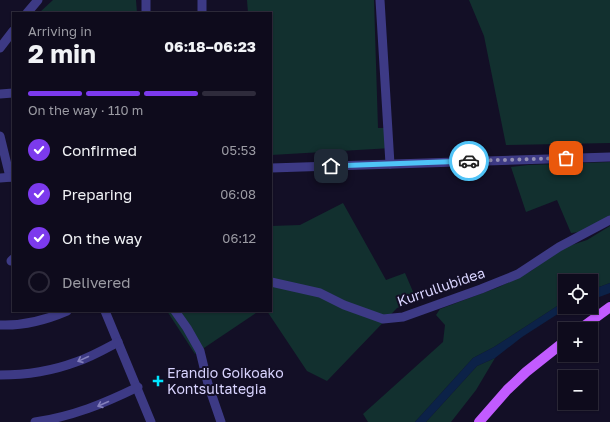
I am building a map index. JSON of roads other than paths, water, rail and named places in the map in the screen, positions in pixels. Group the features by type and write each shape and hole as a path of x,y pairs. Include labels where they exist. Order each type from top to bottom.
{"main road":[{"path":"590,322 610,308"},
{"path":"481,420 494,403 521,376 558,347"}],"street":[{"path":"28,12 38,0"},
{"path":"146,0 146,12"},
{"path":"202,0 202,12"},
{"path":"380,0 390,164"},
{"path":"0,48 12,32"},
{"path":"0,94 12,93"},
{"path":"0,136 12,177 0,178"},
{"path":"272,168 610,157"},
{"name":"Kurrullubidea","path":"272,282 320,293 344,305 383,319 403,317 518,274 559,247 610,220"},
{"path":"0,325 46,319 64,312"},
{"path":"105,312 152,422"},
{"path":"176,312 200,351 208,384 221,422"},
{"path":"0,375 16,375 64,366 77,362 118,342"},
{"path":"35,422 59,418 98,406 138,387"}],"water":[{"path":"610,283 610,293 598,297 598,287"},
{"path":"558,306 558,314 522,337 495,358 477,366 426,422 415,422 473,358 494,347"}],"place":[{"name":"Erandio Goikoako Kontsultategia","path":"158,381"}]}
